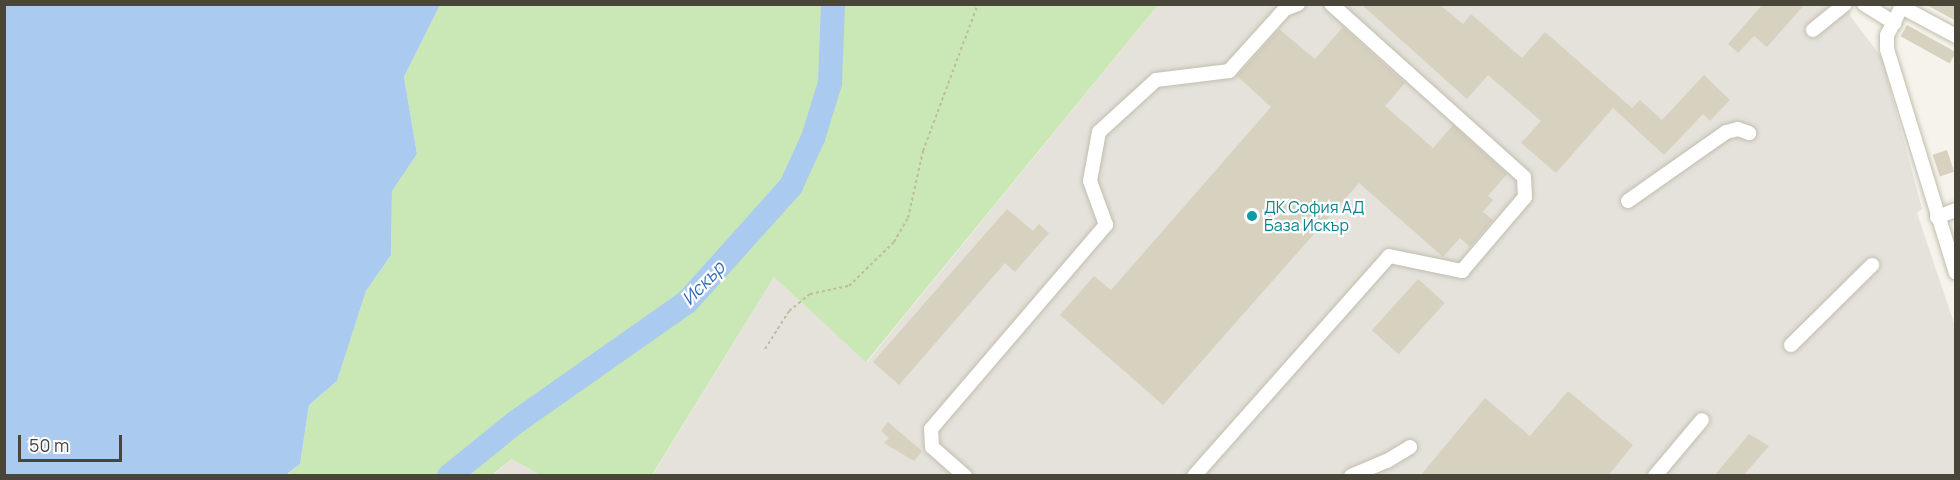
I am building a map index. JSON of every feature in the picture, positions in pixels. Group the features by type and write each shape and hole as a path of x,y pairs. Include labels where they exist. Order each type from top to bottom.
{"lane":[{"path":"965,476 932,447 931,429 1106,225 1090,181 1099,132 1156,80 1229,71 1285,9 1298,4"},
{"path":"1194,476 1389,256 1462,271 1525,197 1524,177 1331,4"},
{"path":"1813,30 1845,4"},
{"path":"1864,4 1894,23"},
{"path":"1956,36 1903,6 1887,35 1887,49 1956,273"},
{"path":"1628,201 1726,132 1738,129 1749,133"},
{"path":"1937,217 1956,210"},
{"path":"1791,345 1872,265"},
{"path":"1655,476 1702,420"},
{"path":"1351,476 1387,461 1410,447"}],"path":[{"path":"765,350 789,311 810,294 849,286 894,242 908,219 923,151 978,4"}],"shaded area":[{"path":"1158,5 1847,5 1851,17 1882,58 1922,209 1917,213 1955,326 1955,475 652,476 774,277 867,362"},
{"path":"512,459 540,475 492,476"}],"green space":[{"path":"440,5 1158,5 866,362 774,277 652,475 540,475 512,459 492,475 286,476 300,464 309,405 337,381 366,291 391,255 392,191 417,154 404,77"}],"water":[{"path":"4,5 440,5 404,77 417,154 392,191 391,255 366,291 337,381 309,405 300,464 286,475 5,475"}],"building":[{"path":"1361,4 1439,4 1463,24 1471,14 1522,58 1545,32 1632,108 1640,100 1662,120 1704,75 1730,100 1710,121 1703,114 1664,155 1613,108 1556,173 1521,143 1541,121 1488,75 1467,99"},
{"path":"1763,4 1805,4 1767,47 1754,36 1738,53 1728,44"},
{"path":"1925,4 1956,4 1956,21"},
{"path":"1907,25 1956,52 1950,64 1901,36"},
{"name":"ДК София АД База Искър","path":"1343,27 1405,83 1385,106 1433,148 1453,125 1507,174 1488,196 1493,200 1483,212 1493,220 1470,247 1460,238 1443,257 1359,183 1163,405 1060,315 1094,276 1111,290 1271,107 1237,76 1279,29 1315,59"},
{"path":"1947,150 1954,172 1940,177 1933,155"},
{"path":"1007,209 1033,231 1039,224 1049,233 1015,272 1005,263 899,385 873,362"},
{"path":"1418,279 1445,303 1399,354 1372,330"},
{"path":"1568,391 1633,445 1608,476 1420,476 1485,398 1530,436"},
{"path":"888,422 922,451 914,461 884,443 889,438 881,431"},
{"path":"1749,434 1769,446 1743,476 1714,476"}],"waterway":[{"name":"Искър","path":"449,476 516,422 687,302 791,186 813,138 830,83 833,4"}],"place":[{"name":"ДК София АД База Искър","path":"1252,216"}]}
